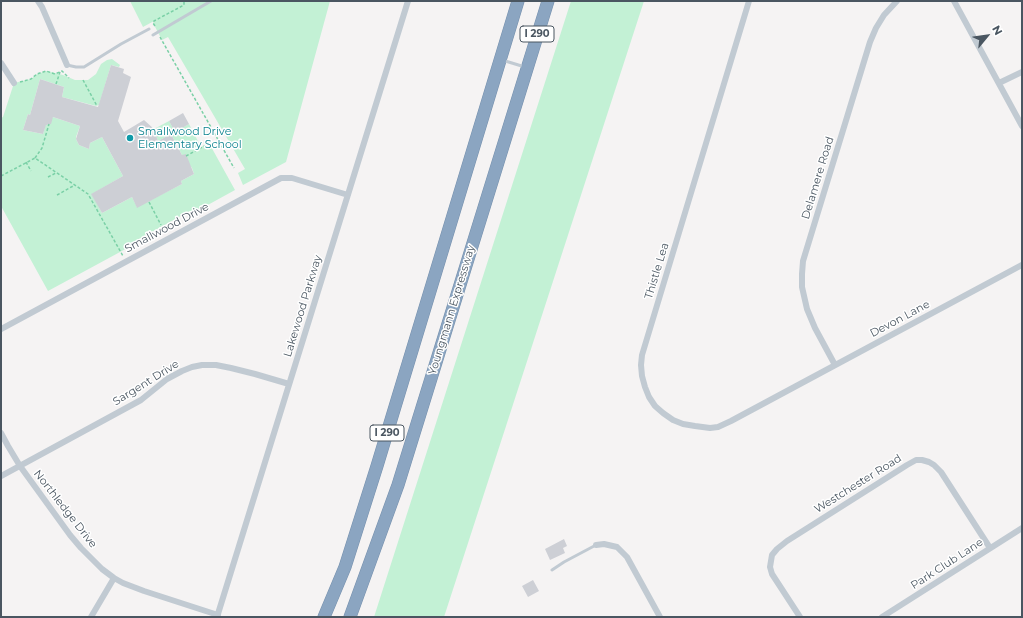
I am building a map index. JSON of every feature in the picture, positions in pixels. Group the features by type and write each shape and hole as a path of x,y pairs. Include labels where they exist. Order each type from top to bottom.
{"highway":[{"name":"I 290","path":"324,617 345,566 377,466 518,1"},
{"name":"Youngmann Expressway","path":"350,617 398,485 548,1"}],"street":[{"path":"38,1 67,65"},
{"name":"Lakewood Parkway","path":"218,616 408,1"},
{"name":"Thistle Lea","path":"749,1 642,355 642,376 649,397 663,413 673,420 683,424 710,428 718,427 731,421 787,391"},
{"name":"Delamere Road","path":"835,365 815,328 807,308 802,287 803,261 870,42 884,15 897,1"},
{"path":"954,1 1022,126"},
{"path":"1,63 14,83"},
{"path":"999,83 1022,72"},
{"name":"Smallwood Drive","path":"1,329 281,178 292,178 348,195"},
{"name":"Devon Lane","path":"787,391 1022,264"},
{"name":"Sargent Drive","path":"1,476 141,400 167,379 192,367 216,365 289,384"},
{"name":"Northledge Drive","path":"1,433 20,466 70,535 102,569 123,583 218,616"},
{"name":"Westchester Road","path":"800,617 772,574 770,567 772,555 777,549 787,542 916,460 929,462 940,472 990,548"},
{"name":"Park Club Lane","path":"882,617 1022,528"},
{"path":"596,545 604,544 617,547 627,557 660,617"},
{"path":"92,617 114,578"}],"lane":[{"path":"152,35 211,1"},
{"path":"67,65 76,67 84,66 149,29"},
{"path":"500,59 527,68"},
{"path":"552,570 596,545"}],"path":[{"path":"184,1 184,6 154,21 153,24 234,168"},
{"path":"14,83 31,79 37,74 46,71 55,74 62,71 69,78"},
{"path":"56,84 60,72"},
{"path":"83,80 97,106"},
{"path":"1,176 35,158 42,148 49,124"},
{"path":"186,156 210,143"},
{"path":"35,158 88,194 126,262"},
{"path":"26,162 31,172"},
{"path":"48,177 56,173"},
{"path":"57,195 75,185"},
{"path":"149,202 162,225"}],"green space":[{"path":"130,1 330,1 286,162 243,185 238,173 245,169 168,37 162,40 153,23 154,21 143,27"},
{"path":"571,1 644,1 444,617 374,617"},
{"path":"112,59 120,65 119,67 111,65 99,105 96,106 62,97 64,87 40,79 30,115 28,114 23,130 43,134 46,123 53,117 80,126 76,137 79,145 89,149 90,143 102,137 123,176 92,194 102,213 132,197 137,207 182,184 181,181 194,174 192,168 182,155 171,134 158,141 154,129 169,121 175,131 189,124 201,147 209,143 235,190 195,212 190,211 137,240 133,245 48,291 1,206 1,118 3,117 14,83 31,79 37,74 47,71 75,80 88,80 96,74 101,64"}],"building":[{"name":"Smallwood Drive Elementary School","path":"111,65 124,69 123,73 131,77 118,121 124,132 144,120 154,129 158,141 171,134 182,155 186,154 194,174 181,181 182,184 137,208 132,197 102,213 91,194 123,176 102,137 90,143 89,149 79,145 76,139 80,126 53,117 51,124 46,125 43,134 23,130 28,114 30,115 40,79 64,87 62,97 98,107"},
{"path":"183,113 189,124 175,132 169,121"},
{"path":"564,539 567,546 563,548 565,553 550,560 545,549"},
{"path":"533,580 539,591 528,597 522,586"}],"place":[{"name":"Smallwood Drive Elementary School","path":"130,138"}]}
